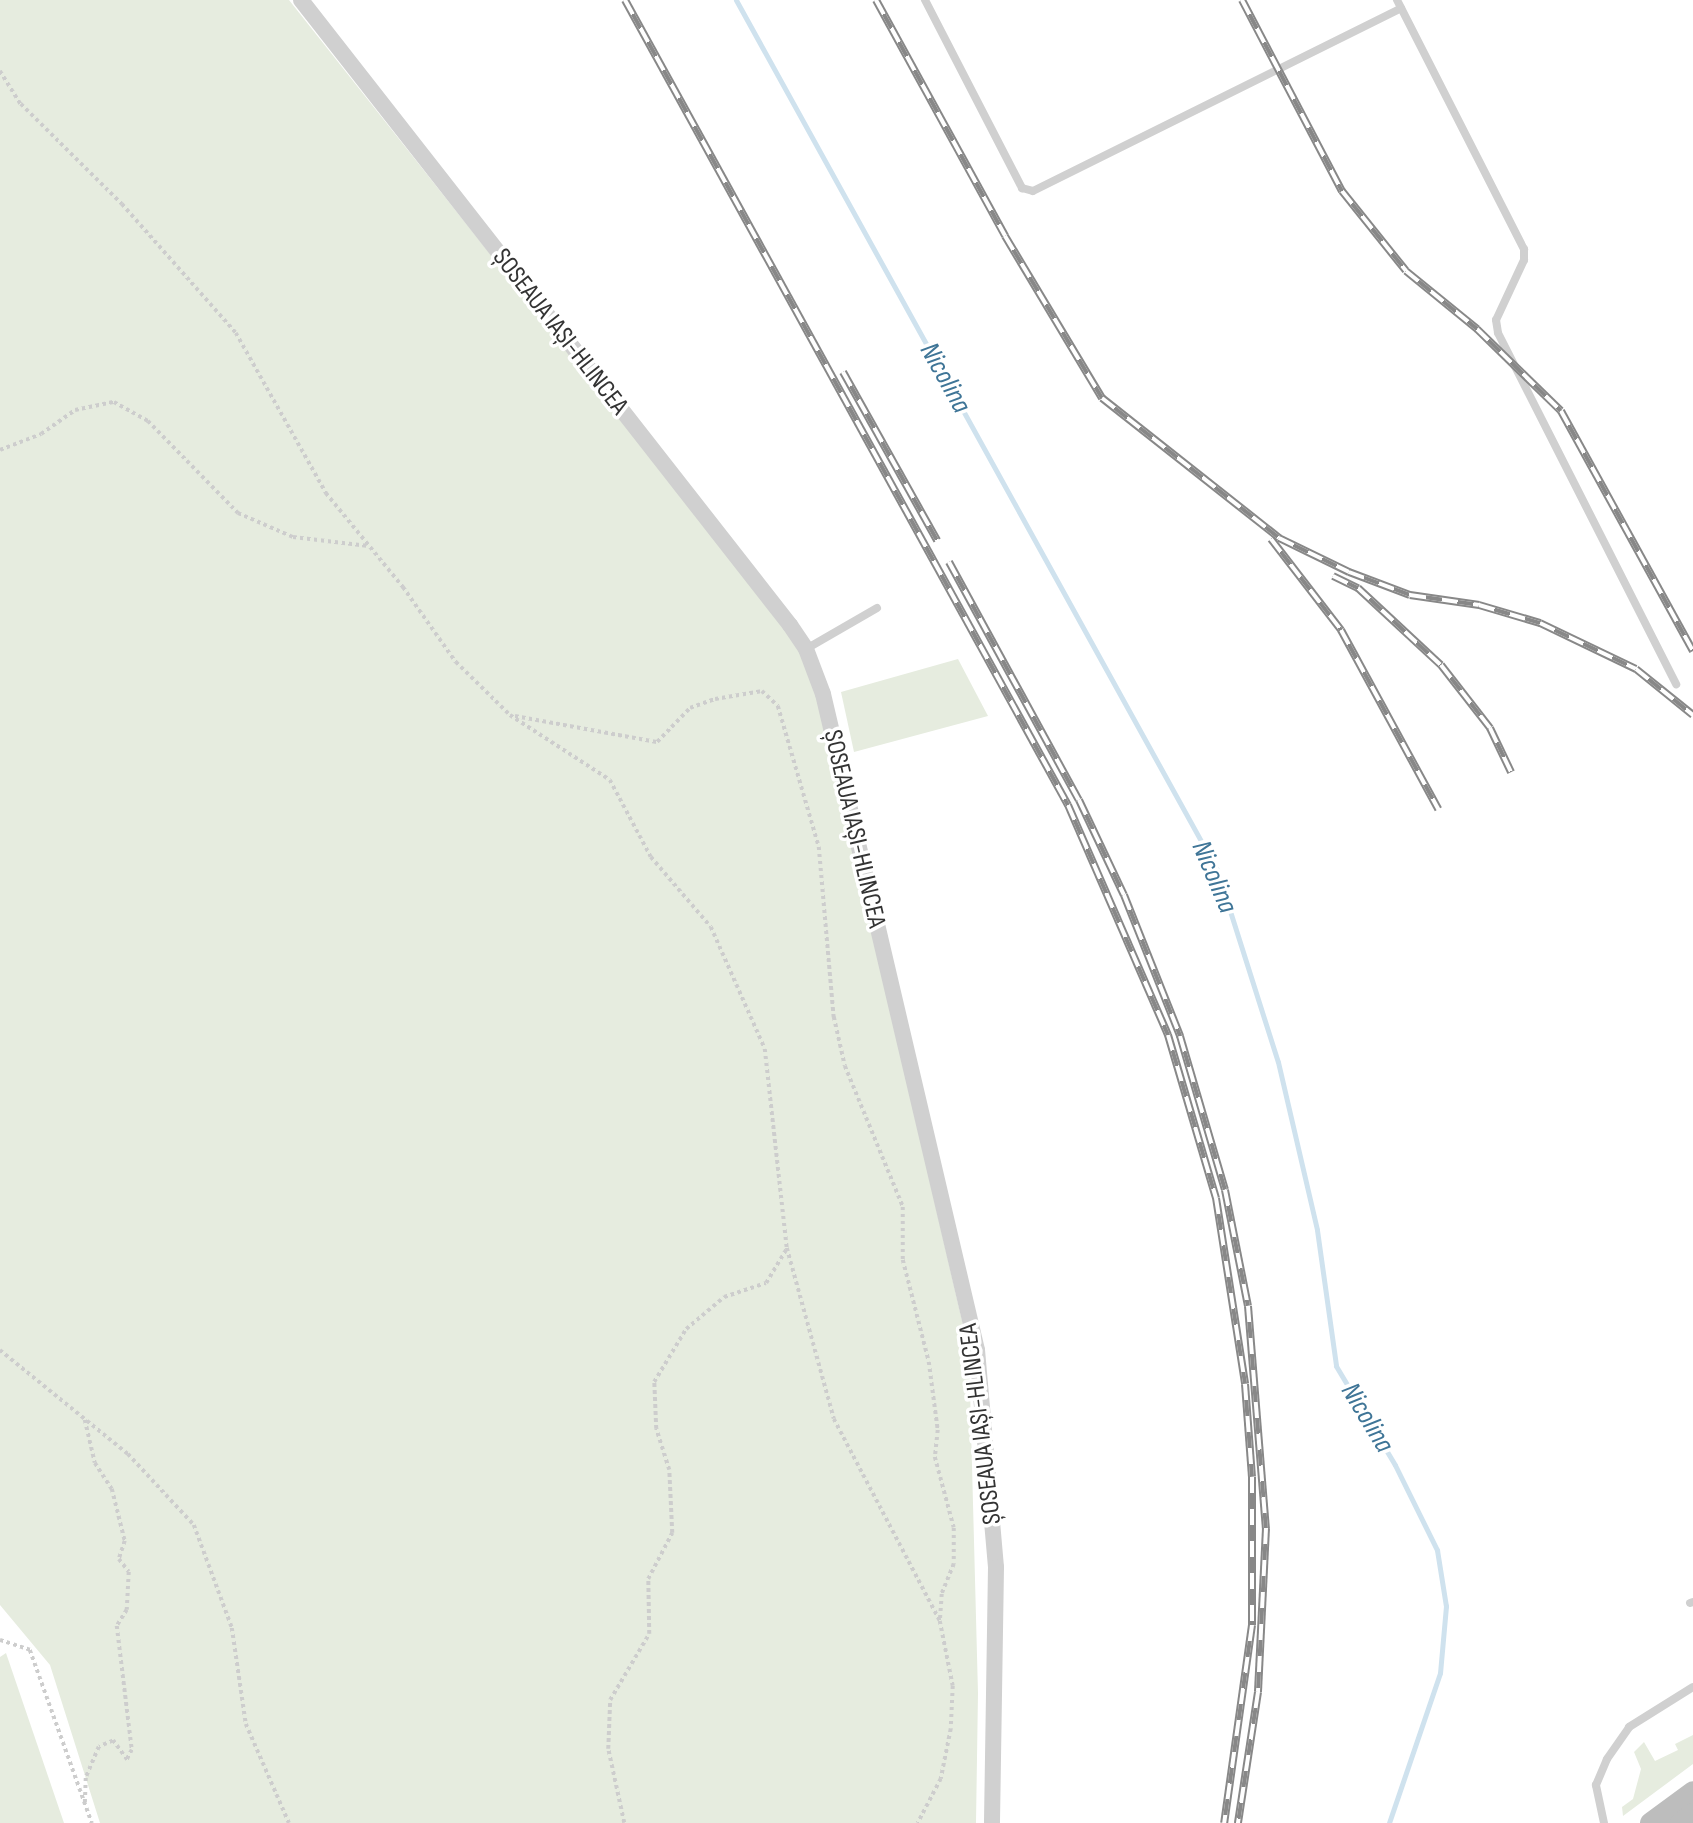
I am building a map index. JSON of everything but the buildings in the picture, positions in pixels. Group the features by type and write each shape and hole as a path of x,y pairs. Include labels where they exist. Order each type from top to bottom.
{"main road":[{"path":"1651,1823 1693,1792"},
{"path":"1681,1823 1693,1814"}],"street":[{"name":"ȘOSEAUA IAȘI-HLINCEA","path":"301,0 806,649 823,694 977,1350 996,1567 992,1823"}],"lane":[{"path":"925,0 1023,188 1033,191 1399,4 1524,249 1524,260 1496,320 1498,333 1676,684"},
{"path":"806,649 877,608"},
{"path":"1604,1823 1596,1785 1607,1759 1629,1727 1693,1687"}],"path":[{"path":"0,71 20,104 122,204 236,333 326,493 456,662 510,715 610,780 651,857 711,927 765,1049 787,1248 834,1419 940,1621"},
{"path":"0,450 41,434 75,410 114,402 148,421 237,513 293,537 369,546"},
{"path":"510,715 657,742 690,708 715,698 762,691 778,706 819,847 829,976 845,1066 903,1207 903,1260 929,1362 938,1430 935,1457 954,1528 954,1564 942,1594 940,1621 953,1686 951,1729 941,1779 918,1823"},
{"path":"624,1823 608,1749 610,1700 649,1634 648,1579 672,1533 669,1470 656,1429 654,1382 687,1329 724,1297 766,1283 787,1248"},
{"path":"0,1350 128,1454 194,1525 232,1628 246,1724 289,1823"},
{"path":"85,1420 95,1463 112,1489 125,1541 119,1559 129,1572 127,1610 117,1626 132,1750 127,1760 113,1741 99,1747 86,1778 85,1804"},
{"path":"0,1640 30,1650 92,1823"}],"shaded area":[{"path":"0,0 289,0 809,657 969,1351 978,1693 976,1823 100,1823 50,1665 0,1605"},
{"path":"958,659 988,716 854,752 841,692"},
{"path":"6,1653 64,1823 0,1823 0,1657"},
{"path":"1693,1735 1693,1764 1623,1816 1622,1807 1633,1799 1641,1769 1634,1752 1644,1742 1655,1761 1678,1750 1675,1744"}],"waterway":[{"name":"Nicolina","path":"736,0 1217,870 1278,1062 1317,1230 1336,1366 1395,1465 1437,1550 1446,1606 1440,1673 1389,1823"}],"railway":[{"path":"625,0 1068,805 1168,1035 1216,1198 1245,1384 1252,1477 1252,1625 1224,1823"},
{"path":"876,0 1005,236 1102,398 1279,538 1349,572 1410,595 1479,605 1540,623 1636,669 1693,715"},
{"path":"1242,0 1342,191 1406,271 1477,329 1561,411 1693,651"},
{"path":"843,372 937,540"},
{"path":"1271,539 1341,630 1438,809"},
{"path":"949,562 1079,800 1124,895 1180,1036 1225,1190 1248,1306 1266,1528 1258,1692 1238,1823"},
{"path":"1333,576 1358,588 1441,665 1490,728 1511,772"}]}
